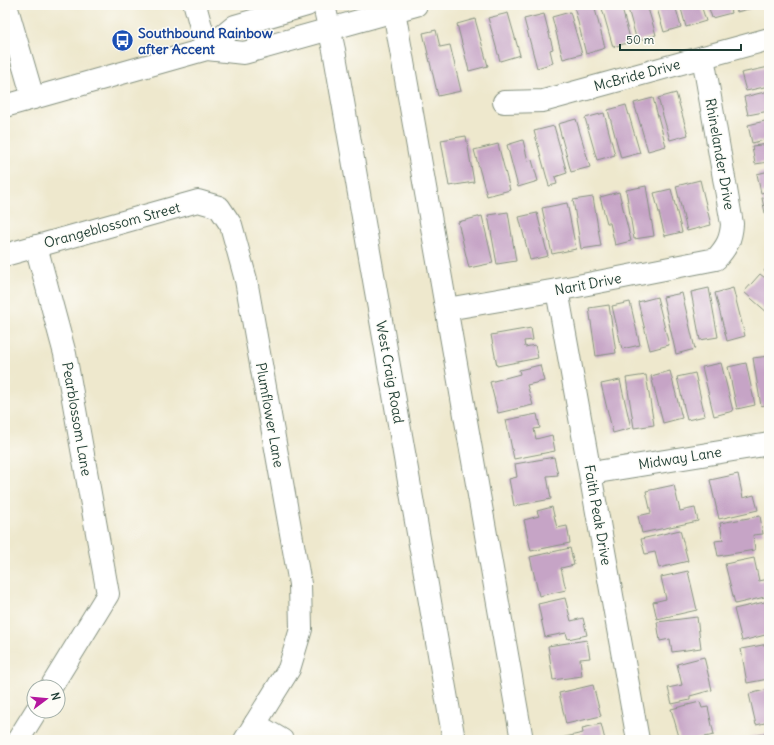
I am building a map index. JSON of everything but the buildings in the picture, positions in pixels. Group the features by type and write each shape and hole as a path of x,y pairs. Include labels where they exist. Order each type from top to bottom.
{"street":[{"path":"6,5 33,98"},
{"path":"195,5 207,49"},
{"path":"207,49 235,26 307,5"},
{"name":"West Craig Road","path":"324,5 330,29 454,740"},
{"path":"5,106 207,49 244,53 330,29 393,8 416,5"},
{"path":"393,8 522,740"},
{"name":"McBride Drive","path":"504,102 543,101 769,38"},
{"name":"Rhinelander Drive","path":"703,57 732,224 731,238 725,250"},
{"name":"Orangeblossom Street","path":"5,255 198,201 219,207"},
{"name":"Plumflower Lane","path":"219,207 231,225 246,280 300,584 301,629 289,669 250,732"},
{"name":"Pearblossom Lane","path":"36,246 65,354 108,594 55,679"},
{"name":"Narit Drive","path":"447,309 557,290 716,258 725,250"},
{"name":"Faith Peak Drive","path":"557,290 638,740"},
{"name":"Midway Lane","path":"591,473 769,444"},
{"path":"18,740 31,719"},
{"path":"250,732 282,740"}],"place":[{"name":"Southbound Rainbow after Accent","path":"122,41"}]}
